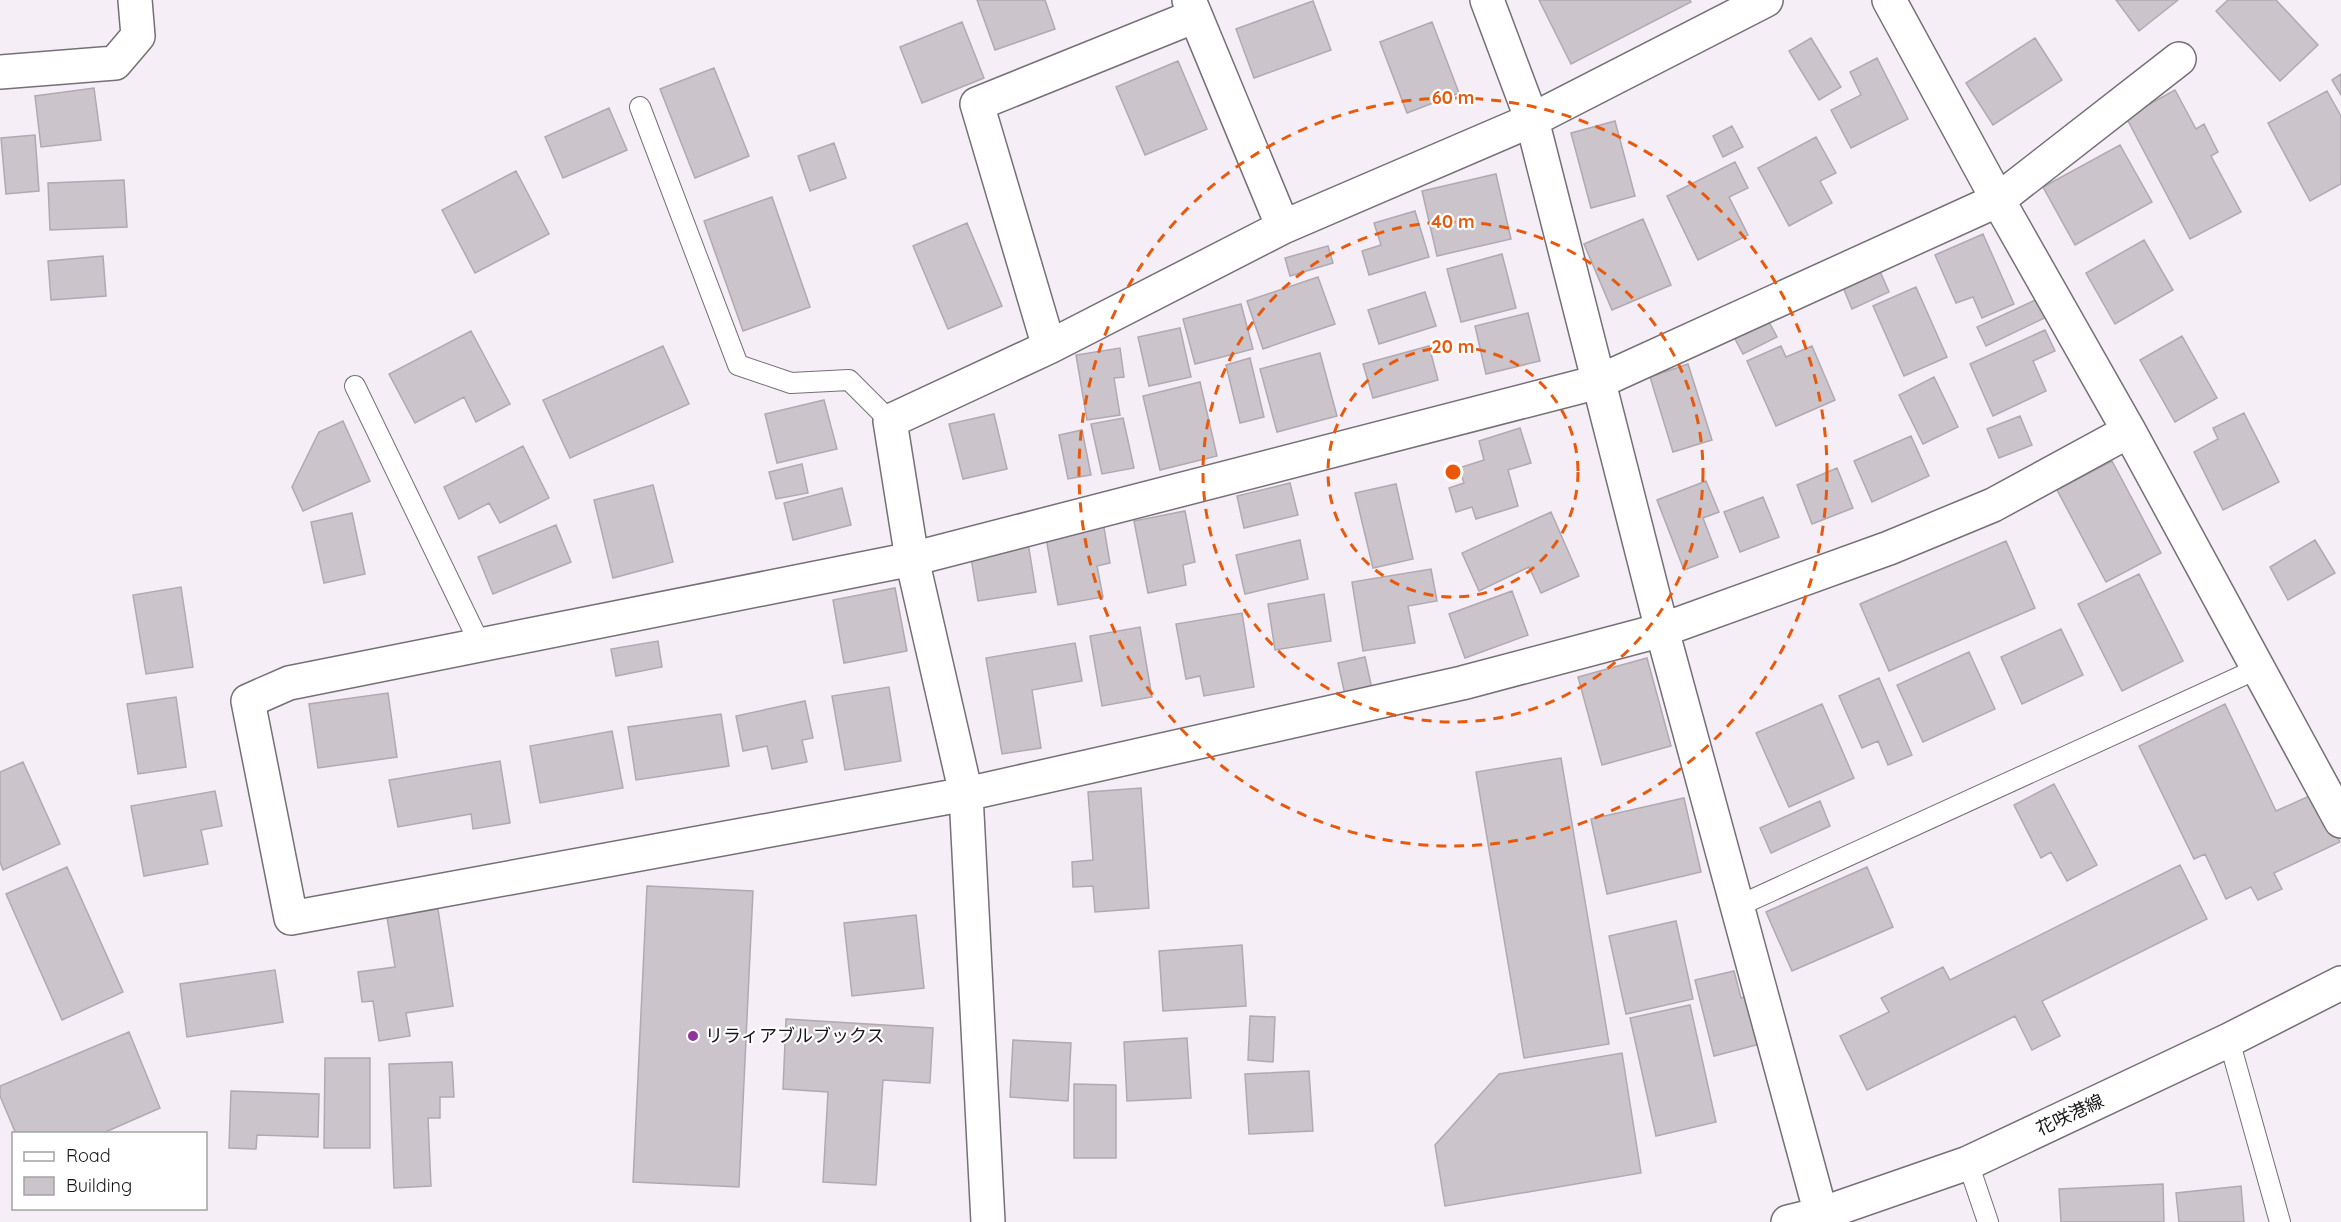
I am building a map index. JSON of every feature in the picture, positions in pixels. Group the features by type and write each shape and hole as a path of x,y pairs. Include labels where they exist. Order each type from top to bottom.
{"street":[{"path":"0,72 115,63 138,36 135,0"},
{"path":"1487,0 1532,120 1662,630 1821,1214"},
{"path":"988,1222 966,794 912,559 890,421 1049,346 1283,227 1532,120 1766,0"},
{"path":"1889,0 1998,200 2129,430 2341,821"},
{"path":"1049,346 977,104 1192,8 1283,227"},
{"path":"2129,430 1993,505 1889,548 1662,630 1462,682 966,794 291,918 248,701 289,683 912,559 1598,382 1998,200 2179,59"},
{"name":"花咲港線","path":"1788,1222 1821,1214 1968,1163 2229,1040 2341,983"}],"lane":[{"path":"640,107 738,365 790,383 849,380 890,421"},
{"path":"355,386 480,644"},
{"path":"1736,907 2259,668"},
{"path":"2229,1040 2280,1222"},
{"path":"1968,1163 1988,1222"}],"building":[{"path":"977,0 1045,0 1055,29 995,50"},
{"path":"1539,0 1690,0 1691,2 1571,64"},
{"path":"2116,0 2178,0 2139,31"},
{"path":"2228,0 2276,0 2318,45 2280,81 2216,11"},
{"path":"1313,1 1331,50 1254,78 1236,29"},
{"path":"962,22 984,78 922,103 900,47"},
{"path":"1432,22 1459,93 1407,113 1380,42"},
{"path":"1811,38 1841,87 1819,100 1789,51"},
{"path":"2035,38 2062,80 1993,125 1966,83"},
{"path":"1877,58 1908,119 1851,148 1831,110 1861,95 1850,72"},
{"path":"1178,61 1207,129 1145,155 1116,87"},
{"path":"714,68 749,156 695,178 660,89"},
{"path":"2341,74 2341,95 2332,80"},
{"path":"94,88 101,140 41,147 35,96"},
{"path":"2175,90 2196,129 2204,124 2218,152 2211,156 2241,212 2190,239 2126,117"},
{"path":"2327,91 2341,116 2341,184 2310,201 2268,123"},
{"path":"609,108 627,150 563,178 545,137"},
{"path":"1615,121 1635,196 1591,208 1571,133"},
{"path":"1732,126 1743,147 1723,157 1713,136"},
{"path":"35,135 39,191 6,194 1,138"},
{"path":"1816,137 1836,173 1820,181 1832,203 1789,226 1758,168"},
{"path":"834,143 846,178 810,191 798,156"},
{"path":"2120,145 2152,202 2075,245 2043,187"},
{"path":"1735,162 1748,188 1729,197 1748,235 1698,260 1667,196"},
{"path":"516,171 549,234 475,273 442,210"},
{"path":"1496,174 1511,239 1437,256 1422,191"},
{"path":"124,180 127,227 50,230 48,183"},
{"path":"772,197 810,307 743,331 704,221"},
{"path":"1415,211 1429,257 1369,275 1362,251 1381,245 1374,223"},
{"path":"1643,219 1671,285 1612,310 1584,244"},
{"path":"967,223 1002,306 948,329 913,246"},
{"path":"1983,234 2014,304 1982,318 1973,297 1956,303 1935,255"},
{"path":"2144,240 2173,290 2115,324 2086,273"},
{"path":"1328,246 1333,263 1290,276 1285,258"},
{"path":"1502,254 1516,308 1461,322 1447,269"},
{"path":"103,256 106,296 51,300 48,261"},
{"path":"1879,269 1889,292 1852,309 1842,285"},
{"path":"1318,277 1335,324 1263,349 1247,301"},
{"path":"1916,287 1947,357 1904,376 1873,306"},
{"path":"1425,292 1436,326 1379,344 1368,310"},
{"path":"2046,295 2055,313 1986,346 1977,327"},
{"path":"1241,304 1253,349 1195,364 1183,319"},
{"path":"1528,313 1540,361 1486,374 1475,326"},
{"path":"1768,320 1777,337 1743,354 1734,337"},
{"path":"1180,328 1191,377 1149,386 1138,337"},
{"path":"2045,330 2055,351 2033,361 2046,391 1993,416 1970,364"},
{"path":"471,331 510,404 476,422 464,397 415,423 389,374"},
{"path":"2182,336 2217,398 2175,422 2140,360"},
{"path":"663,346 689,404 570,458 543,400"},
{"path":"1429,346 1438,380 1373,398 1363,364"},
{"path":"1781,346 1786,357 1812,346 1835,400 1776,426 1747,361"},
{"path":"1120,348 1124,377 1114,378 1120,415 1087,420 1076,355"},
{"path":"1320,353 1337,416 1277,432 1260,369"},
{"path":"1250,358 1264,417 1240,423 1226,365"},
{"path":"1688,364 1712,440 1673,452 1650,377"},
{"path":"1934,377 1958,427 1923,444 1899,395"},
{"path":"1200,382 1217,456 1160,470 1143,396"},
{"path":"824,400 837,449 777,463 765,414"},
{"path":"2244,413 2279,482 2223,510 2194,452 2218,439 2213,428"},
{"path":"994,414 1007,469 963,479 949,424"},
{"path":"2020,416 2032,445 1999,458 1987,429"},
{"path":"1123,418 1134,468 1102,474 1091,424"},
{"path":"343,421 370,481 303,511 292,487 319,432"},
{"path":"1520,428 1531,463 1508,470 1518,506 1476,519 1472,507 1456,512 1449,488 1464,483 1459,468 1484,460 1479,441"},
{"path":"1082,430 1091,475 1068,479 1059,435"},
{"path":"1911,436 1929,476 1872,502 1854,461"},
{"path":"523,446 549,498 500,523 489,503 459,519 444,487"},
{"path":"2112,461 2161,553 2106,582 2057,490"},
{"path":"802,464 808,493 776,499 769,472"},
{"path":"1837,468 1853,508 1812,524 1797,485"},
{"path":"1706,481 1719,512 1703,518 1718,557 1684,570 1657,500"},
{"path":"1290,483 1298,515 1244,528 1237,496"},
{"path":"1396,484 1413,559 1373,568 1355,493"},
{"path":"653,485 673,562 613,578 594,500"},
{"path":"842,488 851,525 793,540 784,503"},
{"path":"1763,497 1779,537 1740,552 1724,512"},
{"path":"1185,511 1195,562 1183,565 1186,585 1148,593 1134,521"},
{"path":"1551,512 1579,576 1541,593 1529,567 1479,591 1462,553"},
{"path":"352,513 365,574 324,583 311,522"},
{"path":"1102,516 1110,563 1097,566 1103,597 1058,605 1044,527"},
{"path":"556,525 571,562 493,594 478,557"},
{"path":"1027,536 1036,592 978,601 969,545"},
{"path":"1300,540 1308,579 1245,594 1236,555"},
{"path":"2315,540 2335,573 2288,600 2270,567"},
{"path":"2006,541 2035,608 1889,671 1860,604"},
{"path":"1431,569 1437,601 1408,606 1415,643 1363,651 1352,582"},
{"path":"2139,574 2183,661 2122,691 2078,604"},
{"path":"181,587 193,667 146,674 133,595"},
{"path":"895,588 907,651 844,663 833,600"},
{"path":"1512,591 1528,635 1465,658 1449,614"},
{"path":"1324,594 1331,641 1275,650 1268,604"},
{"path":"1242,613 1254,687 1204,696 1200,676 1186,679 1176,624"},
{"path":"1140,627 1152,697 1102,706 1090,636"},
{"path":"2061,629 2083,675 2022,704 2001,657"},
{"path":"658,641 662,667 616,676 611,649"},
{"path":"1075,643 1082,681 1032,690 1041,748 1002,754 986,658"},
{"path":"1969,652 1995,709 1923,742 1897,685"},
{"path":"1365,657 1372,689 1345,695 1338,663"},
{"path":"1647,658 1671,746 1602,765 1578,677"},
{"path":"1879,678 1912,755 1888,765 1878,741 1862,748 1839,696"},
{"path":"889,687 901,761 845,770 832,696"},
{"path":"388,693 397,757 318,768 309,704"},
{"path":"176,697 186,767 138,774 127,704"},
{"path":"805,701 813,738 802,740 807,762 772,769 767,746 743,751 736,716"},
{"path":"1822,704 1854,778 1789,807 1756,733"},
{"path":"2225,704 2276,811 2316,793 2340,842 2274,873 2282,889 2258,900 2251,887 2226,899 2205,854 2194,859 2139,746"},
{"path":"721,714 729,766 636,780 628,727"},
{"path":"612,731 623,788 540,803 530,746"},
{"path":"1561,758 1609,1044 1524,1058 1476,772"},
{"path":"500,761 510,823 473,829 471,814 398,827 389,780"},
{"path":"23,762 60,844 3,870 0,862 0,772"},
{"path":"2054,784 2097,865 2067,881 2051,852 2041,858 2014,805"},
{"path":"1141,788 1149,908 1095,912 1093,886 1073,887 1072,862 1093,860 1088,792"},
{"path":"215,791 222,826 201,830 208,864 144,876 131,806"},
{"path":"1684,798 1701,872 1607,894 1591,819"},
{"path":"1820,801 1830,826 1771,853 1760,828"},
{"path":"2180,865 2207,919 2042,1001 2060,1036 2032,1050 2015,1016 1867,1090 1840,1036 1889,1012 1881,998 1943,967 1950,980"},
{"path":"67,867 123,992 62,1020 6,894"},
{"path":"1867,867 1893,927 1792,971 1766,912"},
{"name":"リラィアブルブックス","path":"647,886 753,891 739,1187 633,1182"},
{"path":"438,909 453,1006 406,1013 410,1036 379,1041 373,1001 362,1002 358,972 395,967 387,917"},
{"path":"916,915 924,988 852,996 844,923"},
{"path":"1676,921 1693,999 1626,1014 1609,936"},
{"path":"1242,945 1246,1006 1163,1011 1159,951"},
{"path":"275,970 283,1022 187,1037 180,984"},
{"path":"1734,971 1741,998 1751,995 1764,1043 1714,1056 1695,980"},
{"path":"1690,1005 1716,1122 1656,1136 1630,1018"},
{"path":"1250,1016 1275,1017 1273,1062 1248,1060"},
{"path":"786,1019 933,1028 930,1083 883,1080 876,1185 823,1182 828,1092 783,1089"},
{"path":"129,1032 160,1108 106,1132 15,1132 0,1096 0,1086"},
{"path":"1187,1038 1191,1098 1127,1101 1124,1042"},
{"path":"1013,1040 1071,1043 1068,1101 1010,1097"},
{"path":"1622,1053 1641,1173 1445,1206 1435,1145 1499,1074"},
{"path":"325,1058 370,1058 370,1148 324,1148"},
{"path":"452,1062 454,1097 440,1097 440,1118 428,1118 431,1186 394,1188 389,1064"},
{"path":"1309,1071 1313,1131 1249,1134 1245,1074"},
{"path":"1074,1084 1116,1085 1116,1158 1074,1158"},
{"path":"231,1091 319,1094 318,1137 257,1135 256,1149 229,1148"},
{"path":"2163,1184 2164,1222 2061,1222 2059,1189"},
{"path":"2241,1186 2244,1222 2179,1222 2176,1193"}],"place":[{"name":"リラィアブルブックス","path":"693,1036"}]}
